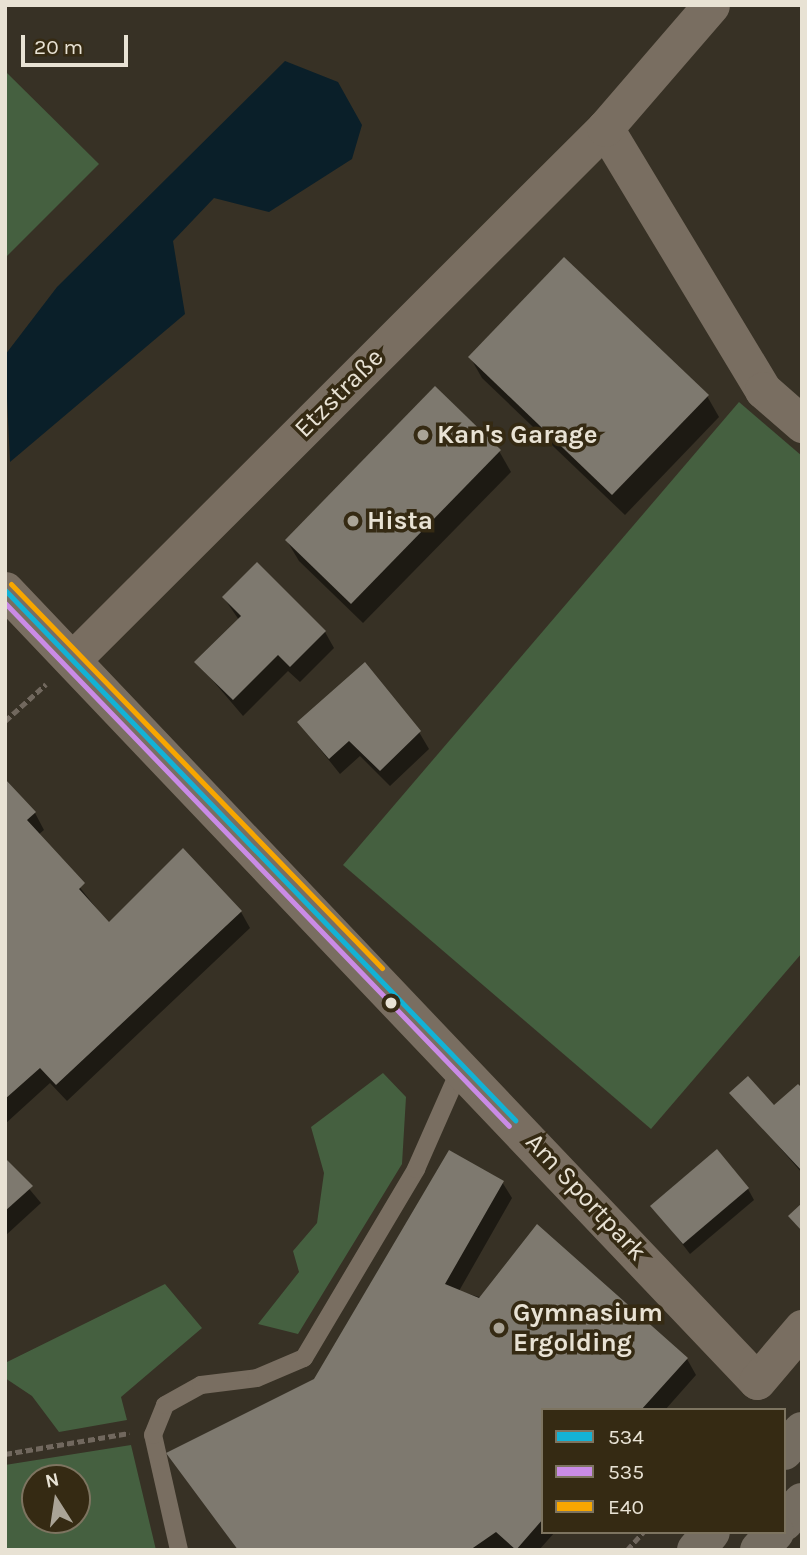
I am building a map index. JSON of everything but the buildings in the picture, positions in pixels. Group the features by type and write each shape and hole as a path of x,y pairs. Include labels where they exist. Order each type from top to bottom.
{"highway":[{"path":"786,1449 802,1431"},
{"path":"786,1520 802,1502"},
{"path":"696,1550 709,1534"},
{"path":"759,1550 773,1534"}],"street":[{"name":"Etzstraße","path":"73,659 605,128 710,6"},
{"path":"605,128 763,390 802,424"},
{"name":"Am Sportpark","path":"5,590 462,1064 757,1381 802,1328"}],"lane":[{"path":"179,1550 153,1435 165,1405 201,1385 257,1378 304,1358 416,1169 462,1064"}],"path":[{"path":"5,721 73,659"},
{"path":"5,1454 129,1433 153,1435"},
{"path":"627,1550 641,1534"}],"green space":[{"path":"5,71 99,164 5,258"},
{"path":"739,402 802,456 802,953 651,1129 343,865"},
{"path":"383,1073 406,1097 402,1164 298,1334 258,1324 299,1272 293,1251 317,1223 324,1173 311,1127"},
{"path":"165,1284 202,1328 121,1397 127,1420 59,1432 32,1396 5,1378 5,1363"},
{"path":"131,1445 156,1550 5,1550 5,1465"}],"water":[{"path":"285,61 338,82 362,125 352,159 269,212 214,198 173,241 185,314 10,462 5,355 57,287"}],"transit line":[{"name":"E40","path":"11,584 382,968"},
{"name":"534","path":"5,590 515,1120"},
{"name":"535","path":"5,603 509,1126"}],"place":[{"name":"Kan's Garage","path":"423,435"},
{"name":"Hista","path":"353,521"},
{"name":"Gymnasium Ergolding","path":"499,1328"}]}
